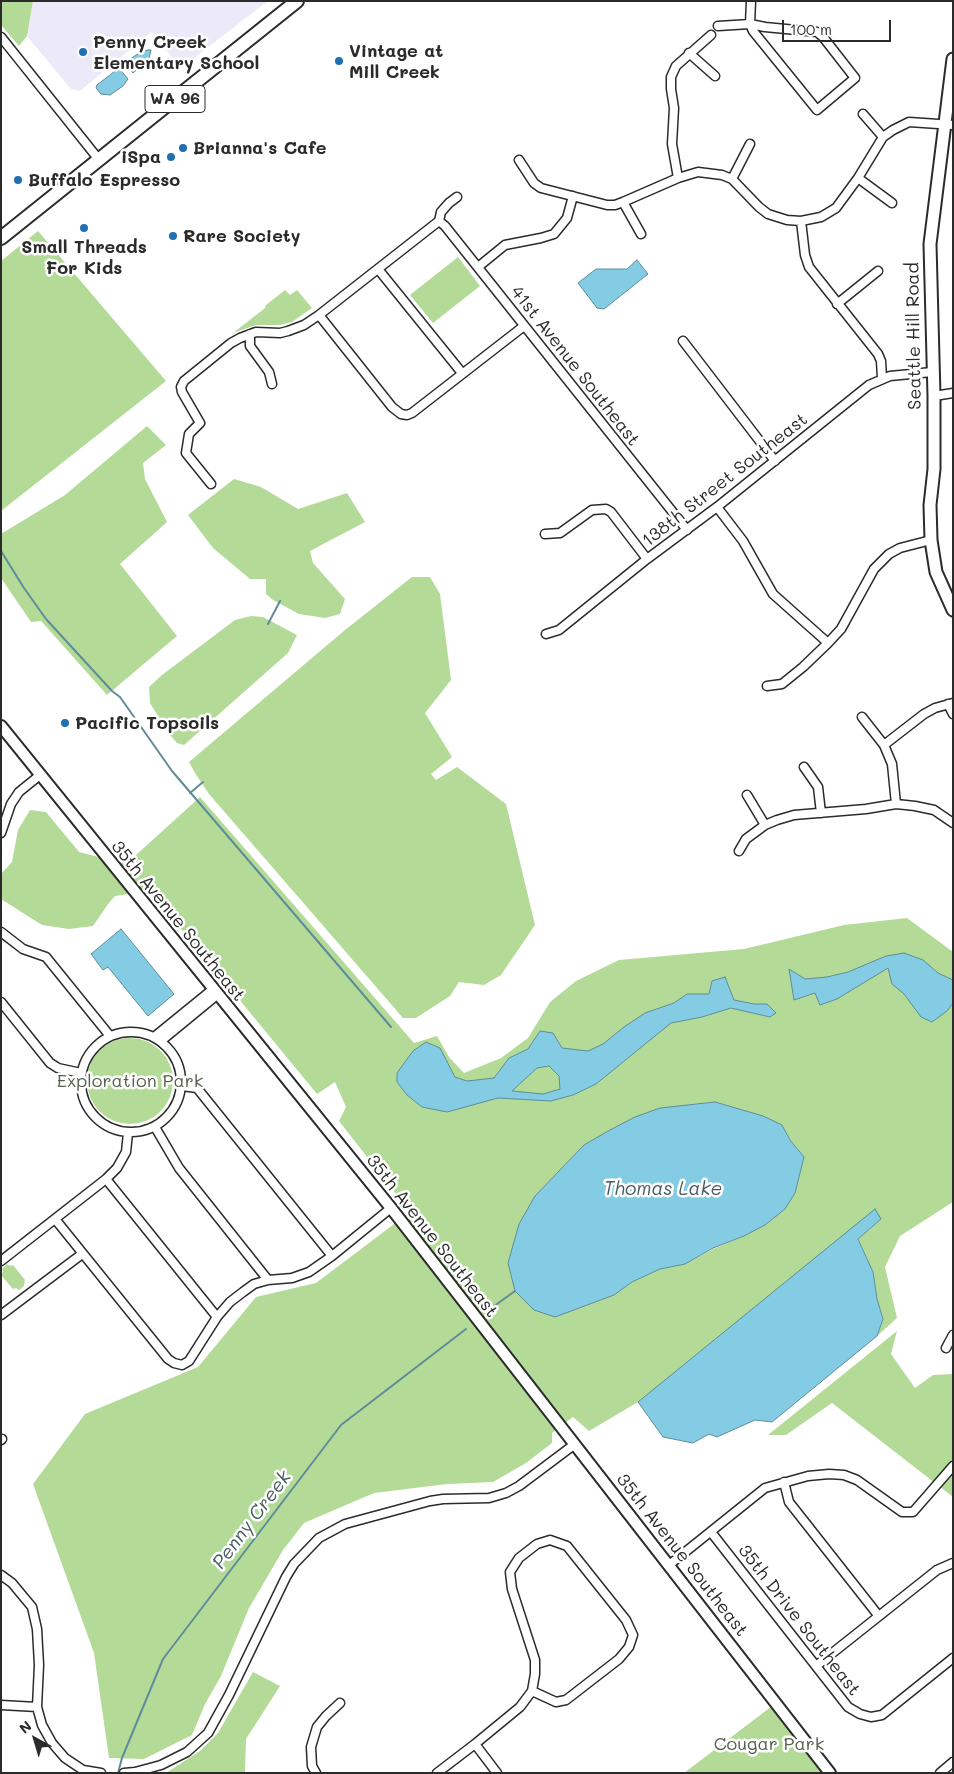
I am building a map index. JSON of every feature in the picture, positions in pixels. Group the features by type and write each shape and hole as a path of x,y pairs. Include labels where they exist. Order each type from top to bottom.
{"main road":[{"name":"WA 96","path":"1,238 297,1"},
{"name":"Seattle Hill Road","path":"953,59 949,125 930,244 934,396 934,470 930,505 931,540 936,572 953,610"}],"street":[{"path":"718,26 750,24 817,32 855,78 816,110 753,31 750,24 751,1"},
{"path":"678,178 672,144 674,108 671,77 676,66 711,35"},
{"path":"1,37 100,160"},
{"path":"689,54 715,76"},
{"path":"863,114 883,138"},
{"path":"518,160 534,183 541,188 607,205 615,205 678,178 698,172 722,175 732,180 768,214 787,220 801,221 813,220 830,213 845,197 883,138 893,130 909,122 949,125"},
{"path":"732,180 750,144"},
{"path":"858,178 892,203"},
{"path":"478,267 505,245 554,234 566,218 573,196"},
{"path":"211,484 186,453 189,434 200,423 182,392 181,387 184,381 231,343 250,334 288,331 304,325 319,316 439,221 441,212 457,197"},
{"path":"623,202 641,234"},
{"name":"41st Avenue Southeast","path":"439,221 478,267 687,530"},
{"path":"801,221 805,256 809,267 878,354 881,361 882,378"},
{"path":"378,269 462,373"},
{"path":"837,304 878,271"},
{"path":"319,316 392,408 400,414 407,415 524,326"},
{"path":"250,334 250,346 269,372 272,384"},
{"path":"684,341 776,460"},
{"name":"138th Street Southeast","path":"546,634 559,630 869,385 890,376 932,372"},
{"path":"934,396 953,393"},
{"path":"717,507 743,541 773,594 828,643"},
{"path":"546,534 560,534 592,510 606,509 611,512 648,559"},
{"path":"767,686 782,684 828,643 841,628 874,569 889,554 900,548 931,540"},
{"path":"884,745 924,714 935,708 951,704 953,714"},
{"path":"862,717 884,745 892,764 896,804"},
{"name":"35th Avenue Southeast","path":"1,726 391,1208 830,1773"},
{"path":"804,767 818,787 821,813"},
{"path":"1,833 11,804 19,792 40,775"},
{"path":"747,795 765,825"},
{"path":"739,850 746,839 765,825 794,814 821,813 896,804 934,810 953,824"},
{"path":"1,932 23,949 46,957 110,1036"},
{"path":"158,1039 215,992"},
{"path":"1,1002 50,1063 58,1068 81,1073"},
{"path":"121,1032 144,1033 158,1039 173,1053 180,1069 182,1086 176,1106 171,1114 155,1127 142,1132 128,1133 114,1130 91,1114 84,1101 80,1087 81,1073 86,1058 96,1045 110,1036 121,1032"},
{"path":"182,1086 197,1088 332,1256"},
{"path":"155,1127 179,1168 268,1280"},
{"path":"1,1261 106,1179 117,1168 126,1152 128,1133"},
{"path":"106,1179 217,1317"},
{"path":"55,1219 168,1359 174,1363 182,1364 189,1361 217,1317 242,1292 254,1284 268,1280 292,1278 309,1272 332,1256 391,1208"},
{"path":"1,1315 82,1254"},
{"path":"946,1348 953,1335"},
{"path":"125,1773 161,1765 186,1752 208,1733 229,1695 286,1578 300,1556 319,1538 345,1524 430,1501 489,1498 506,1493 519,1486 575,1444"},
{"path":"669,1565 765,1488 808,1476 844,1475 857,1480 902,1512 913,1512 953,1466"},
{"path":"784,1482 790,1502 878,1615"},
{"name":"35th Drive Southeast","path":"711,1532 848,1707 860,1714 871,1717 882,1715 953,1658"},
{"path":"437,1773 520,1707 532,1691 536,1674 535,1660 512,1589 510,1572 519,1558 537,1544 550,1540 567,1546 626,1620 633,1635 630,1647 618,1659 566,1700 556,1702 532,1691"},
{"path":"816,1666 937,1570 952,1563"},
{"path":"1,1575 12,1583 32,1607 37,1629 39,1666 37,1707 42,1726 52,1743 65,1758 83,1770 101,1773"},
{"path":"316,1773 312,1766 311,1747 317,1727 340,1704"},
{"path":"1,1705 37,1707"},
{"path":"475,1744 497,1773"},
{"path":"940,1773 952,1764"}],"shaded area":[{"name":"Penny Creek Elementary School","path":"33,1 268,1 181,68 151,32 80,91 71,89 27,36"}],"green space":[{"path":"1,1 33,1 27,36 19,46 1,25"},
{"path":"38,231 166,381 1,511 1,261"},
{"path":"458,257 480,286 433,323 410,295"},
{"path":"285,290 290,295 297,290 312,308 292,322 280,325 256,325 233,333 265,308 266,305"},
{"path":"147,426 166,445 143,463 145,479 167,522 120,564 177,636 107,695 41,621 31,622 1,578 1,534 65,495"},
{"path":"234,479 261,487 298,509 347,493 365,522 310,551 313,563 345,599 340,614 325,618 299,614 273,600 266,594 266,579 250,579 213,548 188,515"},
{"path":"412,577 430,577 440,594 451,680 425,713 452,757 431,774 436,780 457,767 506,804 535,925 501,975 484,985 459,982 450,996 416,1018 403,1018 209,794 189,762 345,630"},
{"path":"251,616 263,617 297,635 288,653 184,745 177,743 169,734 150,703 149,687 235,620"},
{"path":"200,797 414,1043 437,1036 449,1057 464,1073 501,1058 528,1038 550,1002 576,981 619,960 744,949 844,925 907,918 953,952 953,1202 900,1236 885,1267 897,1318 877,1336 883,1319 877,1299 873,1272 858,1238 881,1219 638,1402 589,1431 573,1417 552,1433 552,1443 526,1463 493,1482 447,1484 374,1493 304,1523 283,1550 249,1608 221,1676 205,1704 192,1735 144,1759 109,1758 94,1653 33,1484 85,1414 198,1367 256,1297 316,1283 410,1212 339,1121 346,1107 335,1082 317,1094 150,891 115,896 93,926 69,929 42,925 1,899 1,874 12,862 18,830 30,810 46,812 79,852 126,864","holes":["715,1102 782,1125 790,1140 804,1157 795,1193 744,1236 713,1249 685,1264 660,1269 632,1282 614,1295 535,1196 584,1145"]},
{"name":"Exploration Park","path":"122,1038 138,1038 147,1041 161,1050 170,1064 173,1081 170,1098 161,1112 147,1121 138,1124 122,1124 106,1117 94,1105 87,1089 87,1073 94,1057 106,1045"},
{"path":"7,1264 13,1265 25,1280 24,1286 19,1290 13,1289 1,1275 2,1269"},
{"path":"897,1331 891,1354 915,1388 933,1375 953,1374 953,1497 832,1403 786,1435 768,1435"},
{"path":"253,1672 280,1686 246,1739 245,1773 166,1773 200,1751 218,1733"},
{"name":"Cougar Park","path":"776,1703 830,1773 684,1773"}],"water":[{"path":"151,50 149,59 133,73 124,63 141,52"},
{"path":"119,68 128,79 123,86 110,95 101,94 96,88 97,85"},
{"path":"637,260 648,274 604,309 597,308 578,283 596,269 627,269"},
{"path":"121,929 174,994 148,1016 108,967 103,970 91,954"},
{"path":"904,953 923,960 938,973 953,980 953,1003 947,1011 932,1022 921,1017 904,994 892,984 888,968 837,999 820,1005 815,993 794,1000 789,969 805,979 827,977 848,972 886,956"},
{"path":"725,977 734,1000 754,1004 767,1004 776,1013 770,1017 731,1008 702,1017 671,1023 596,1084 573,1095 551,1101 498,1098 447,1112 422,1107 407,1095 397,1082 397,1073 413,1051 426,1042 440,1048 455,1077 467,1081 494,1078 509,1058 528,1049 540,1031 553,1033 562,1048 588,1051 603,1044 645,1013 674,1003 687,994 709,994 712,981","holes":["549,1066 559,1076 560,1089 543,1094 512,1091 537,1068"]},
{"name":"Thomas Lake","path":"715,1102 763,1116 782,1125 790,1140 804,1157 795,1193 785,1209 765,1225 744,1236 713,1248 685,1264 660,1269 632,1282 614,1295 555,1317 534,1310 515,1291 508,1263 519,1224 535,1196 584,1145 610,1130 635,1117 660,1108"},
{"path":"875,1209 881,1219 858,1239 873,1272 877,1299 883,1319 877,1336 772,1422 755,1420 717,1437 709,1434 693,1443 663,1437 638,1402"}],"waterway":[{"path":"1,551 46,619 112,691 120,697 172,771 391,1027"},
{"path":"268,624 280,601"},
{"path":"190,793 203,782"},
{"name":"Penny Creek","path":"490,1309 515,1291"},
{"name":"Penny Creek","path":"118,1773 122,1758 163,1659 341,1425 466,1329"}],"place":[{"name":"Penny Creek Elementary School","path":"83,52"},
{"name":"Vintage at Mill Creek","path":"339,61"},
{"name":"Brianna's Cafe","path":"183,148"},
{"name":"iSpa","path":"171,157"},
{"name":"Buffalo Espresso","path":"18,180"},
{"name":"Small Threads For Kids","path":"84,228"},
{"name":"Rare Society","path":"173,236"},
{"name":"Pacific Topsoils","path":"65,723"}]}
